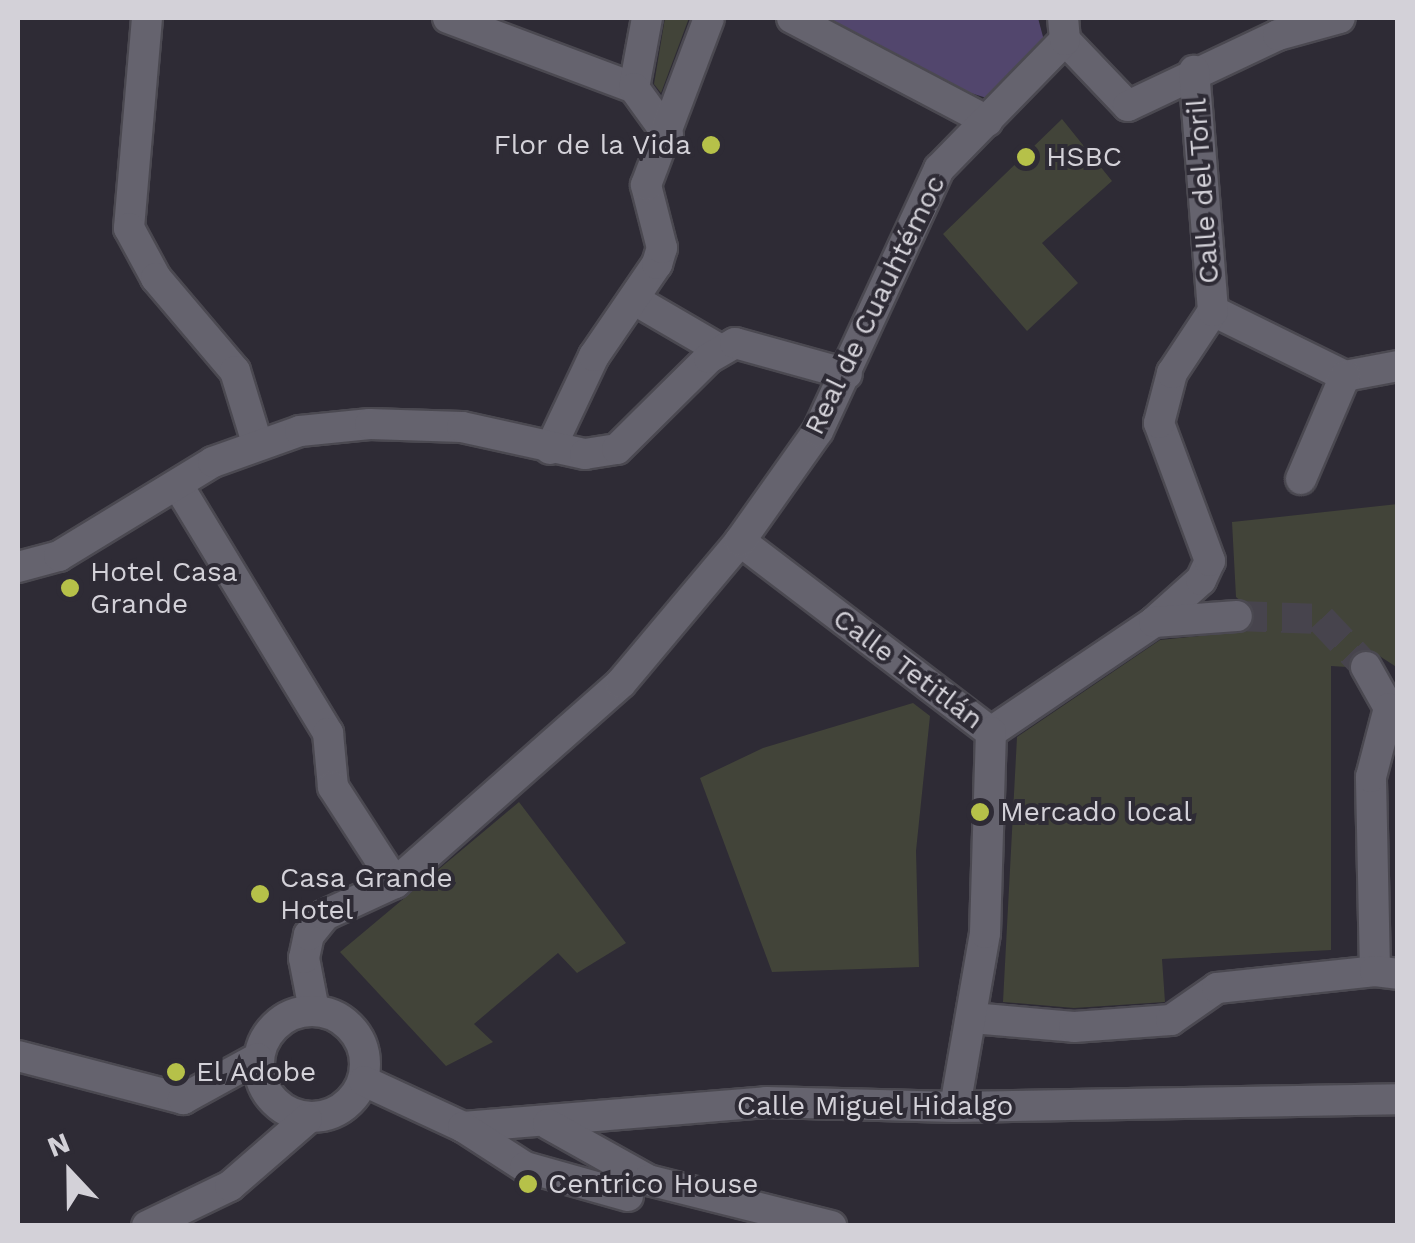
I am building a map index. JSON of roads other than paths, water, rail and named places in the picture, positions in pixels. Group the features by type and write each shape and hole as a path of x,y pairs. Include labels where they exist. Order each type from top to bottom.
{"street":[{"path":"148,18 129,228 156,278 235,371 257,443"},
{"path":"448,18 634,88 668,135"},
{"path":"634,88 647,18"},
{"path":"550,449 594,356 635,300 662,248 646,185 709,18"},
{"path":"792,18 987,121"},
{"path":"1064,29 1128,106 1194,71 1340,18"},
{"name":"Real de Cuauhtémoc","path":"314,1010 304,958 309,935 325,915 394,882 621,683 740,542 818,431 939,170 987,121 1064,29"},
{"name":"Calle del Toril","path":"1154,622 1201,580 1210,561 1159,422 1172,373 1213,310 1194,71"},
{"path":"635,300 719,349"},
{"name":"Calle del Toril","path":"1213,310 1345,376"},
{"path":"18,567 59,556 179,487 213,462 257,443 370,424 462,427 550,449 617,449 719,349 735,343 846,374"},
{"path":"1301,480 1345,376 1398,366"},
{"path":"179,487 328,733 334,787 394,882"},
{"name":"Calle Tetitlán","path":"740,542 991,732 985,933 956,1107"},
{"path":"991,732 1154,622 1237,616"},
{"path":"972,1018 1074,1027 1171,1020 1217,988 1386,972 1372,777 1393,708 1366,668"},
{"path":"18,1056 184,1099 258,1058 276,1023 314,1010 338,1016 356,1033 366,1056 364,1081 332,1116 308,1119 269,1100 258,1058"},
{"name":"Calle Miguel Hidalgo","path":"364,1081 463,1127 548,1124 766,1102 956,1107 1398,1098"},
{"path":"148,1226 230,1186 308,1119"},
{"path":"548,1124 648,1180 831,1226"},
{"path":"463,1127 525,1167 628,1196"}],"tunnel":[{"path":"1237,616 1321,619 1366,667"}],"place":[{"name":"Flor de la Vida","path":"711,145"},
{"name":"HSBC","path":"1026,157"},
{"name":"Hotel Casa Grande","path":"70,588"},
{"name":"Mercado local","path":"980,812"},
{"name":"Casa Grande Hotel","path":"260,894"},
{"name":"El Adobe","path":"176,1072"},
{"name":"Centrico House","path":"528,1184"}]}
